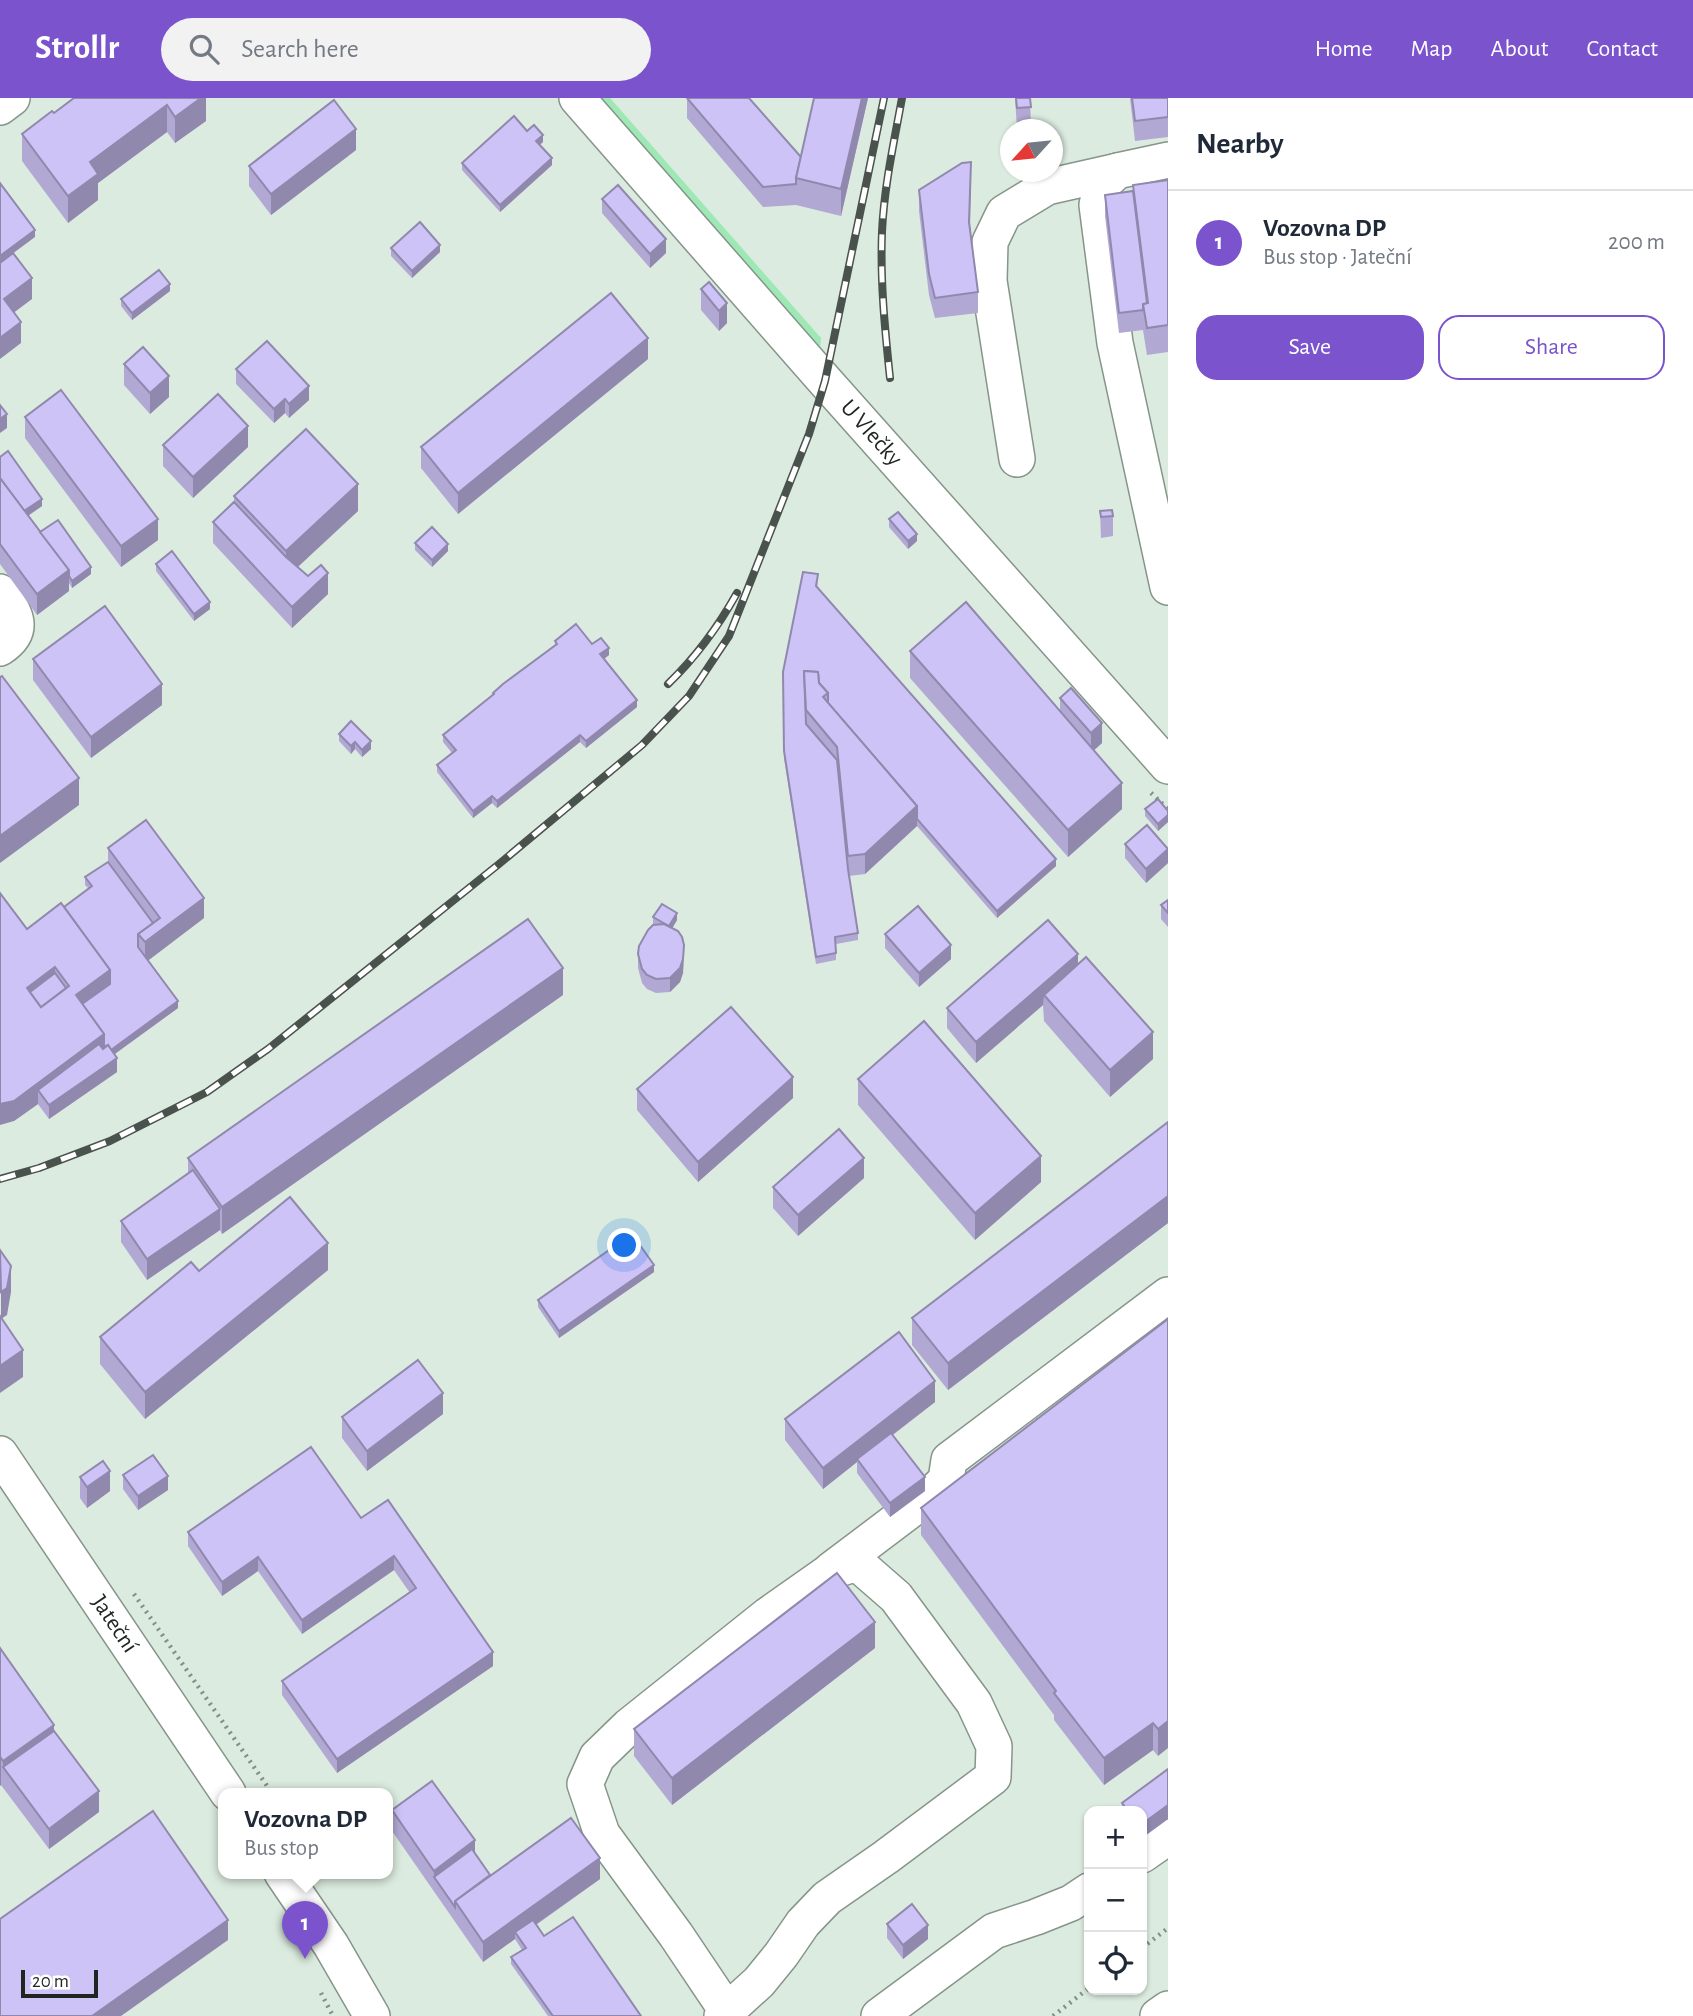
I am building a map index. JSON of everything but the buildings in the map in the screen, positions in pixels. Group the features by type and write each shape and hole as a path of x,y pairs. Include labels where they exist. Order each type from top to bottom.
{"street":[{"path":"0,107 12,98"},
{"name":"U Vlečky","path":"577,98 1168,766"},
{"path":"1017,458 989,281 990,242 1004,213 1047,187 1168,160"},
{"path":"1118,171 1101,186 1097,205 1115,343 1155,470 1168,587"},
{"path":"0,592 15,614 16,629 9,642 0,648"},
{"path":"829,1572 858,1563 895,1597 974,1703 994,1746 993,1777 827,1898 803,1923 759,1982 726,2014 676,1936 602,1834 585,1784 597,1757 629,1726 768,1615 933,1493 946,1480 949,1460 1168,1295"},
{"name":"Jateční","path":"0,1454 225,1788"},
{"path":"1147,1851 1168,1836"},
{"path":"286,1879 331,1945 372,2016"},
{"path":"879,2016 994,1931 1072,1903 1084,1895"},
{"path":"1158,2016 1168,2009"}],"path":[{"path":"131,1590 269,1788"},
{"path":"1147,1944 1168,1928"},
{"path":"320,1992 333,2016"},
{"path":"1053,2016 1084,1992"}],"green space":[{"path":"599,98 610,98 821,338 820,349"}],"railway":[{"path":"0,1179 39,1168 110,1141 207,1092 268,1049 499,864 642,745 689,696 729,636 809,434 825,381 884,98"},
{"path":"890,378 882,287 882,232 887,181 902,98"},
{"path":"668,684 706,641 737,593"}],"place":[{"name":"Vozovna DP","path":"305,1959"}]}
